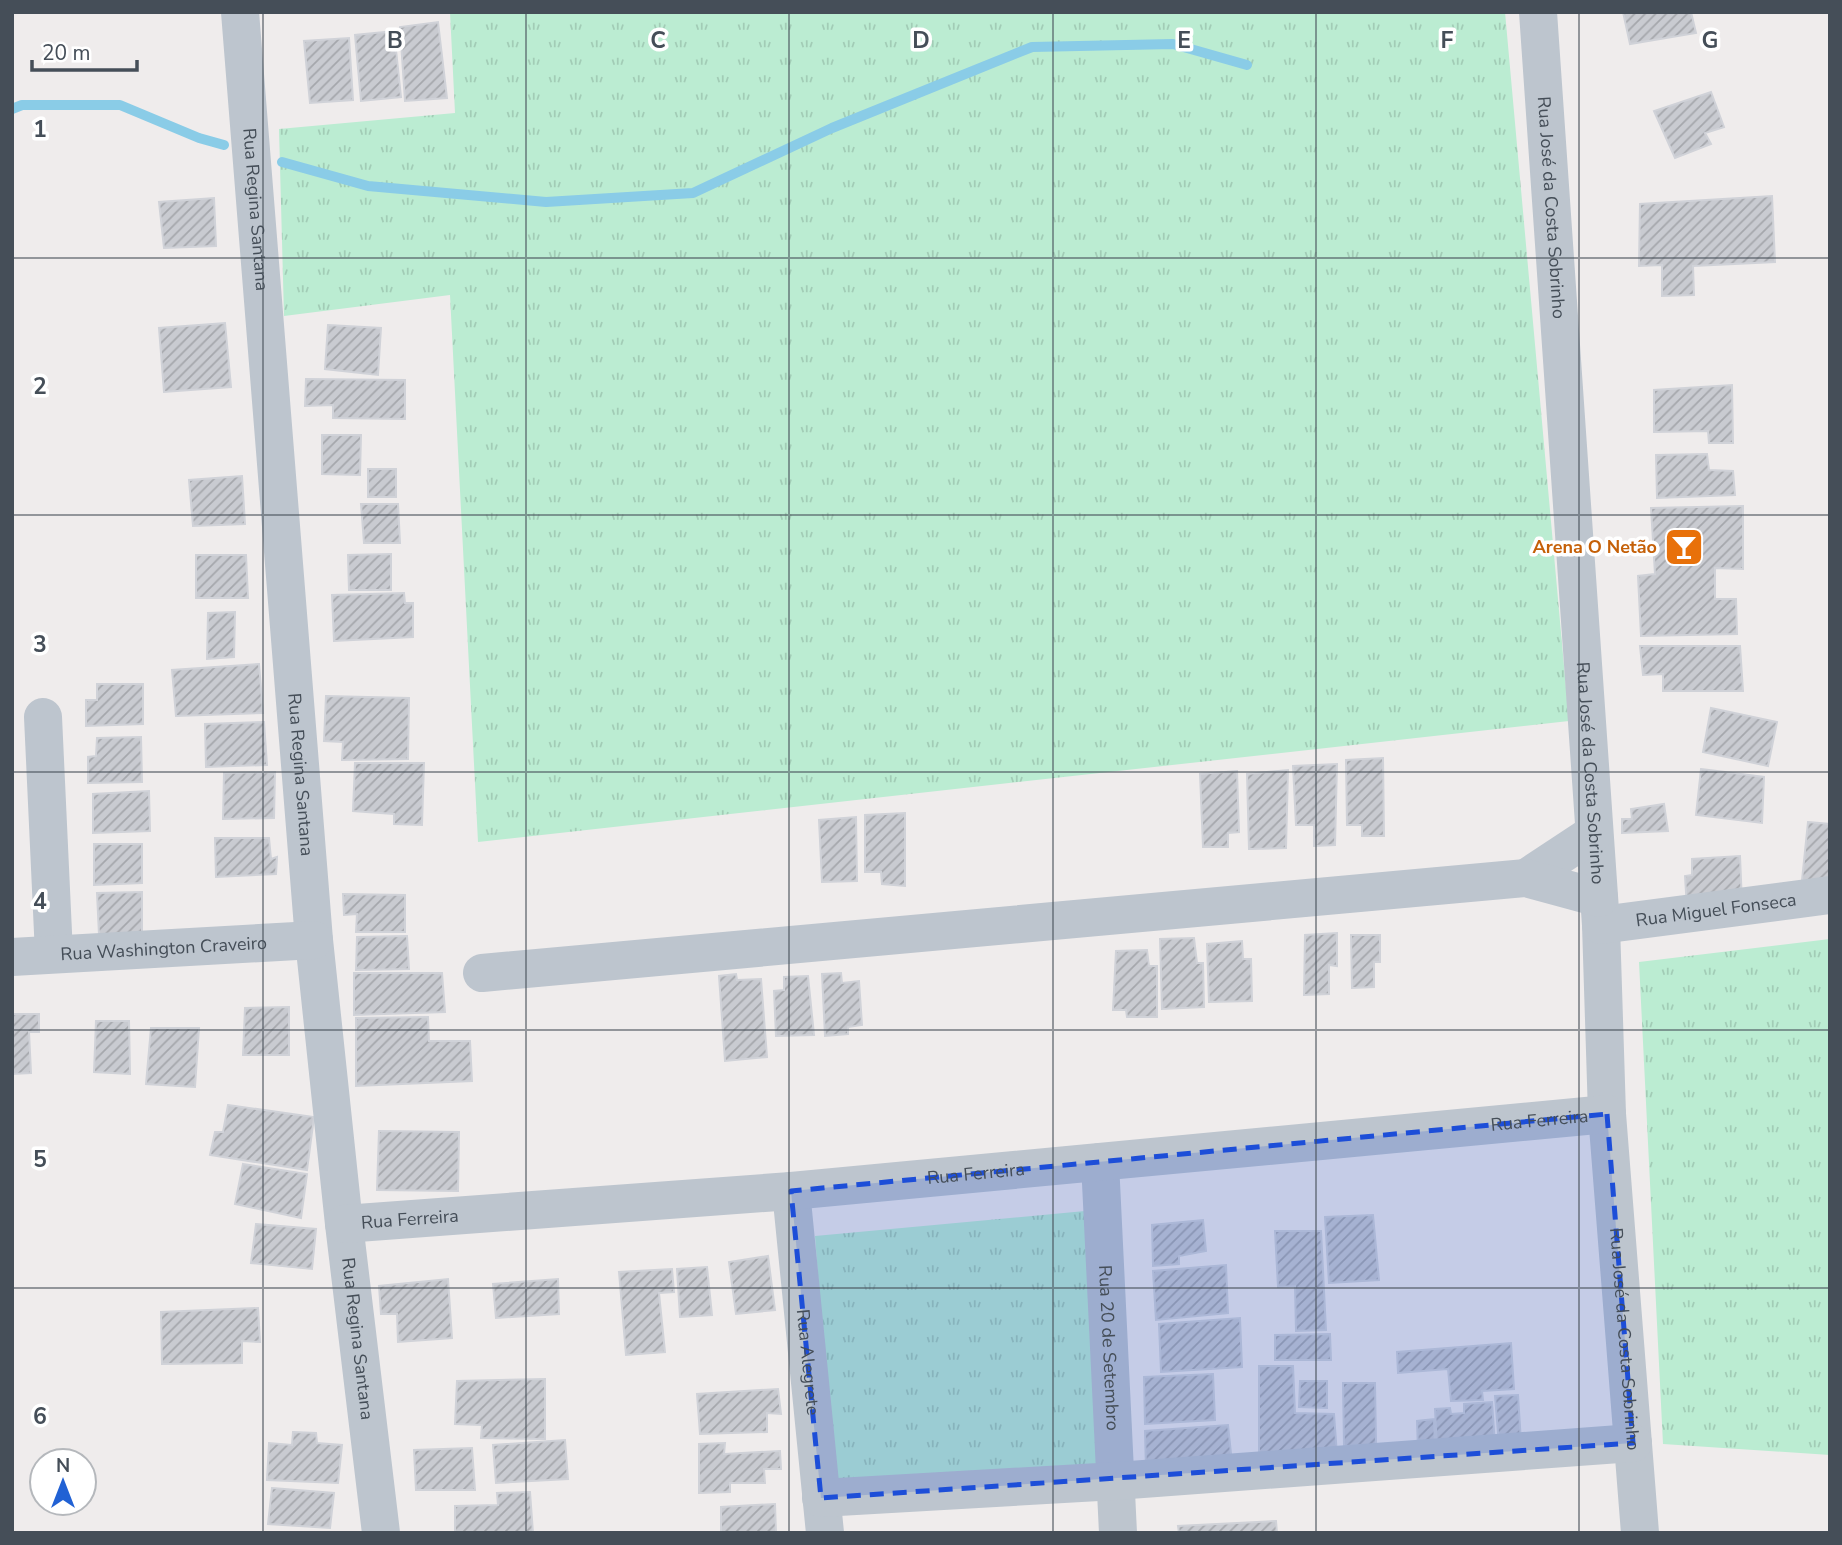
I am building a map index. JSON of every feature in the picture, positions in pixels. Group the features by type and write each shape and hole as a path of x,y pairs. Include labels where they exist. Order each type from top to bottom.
{"street":[{"name":"Rua Regina Santana","path":"240,12 314,940 381,1533"},
{"name":"Rua José da Costa Sobrinho","path":"1538,12 1600,911 1607,1114 1640,1533"},
{"path":"43,717 54,954"},
{"path":"482,973 1526,878 1594,833"},
{"path":"1526,878 1600,911"},
{"name":"Rua Miguel Fonseca","path":"1600,911 1830,895"},
{"name":"Rua Washington Craveiro","path":"12,957 314,940"},
{"name":"Rua Ferreira","path":"344,1224 791,1191 1607,1114"},
{"name":"Rua 20 de Setembro","path":"1100,1162 1118,1533"},
{"name":"Rua Alegrete","path":"791,1191 823,1516"},
{"path":"823,1516 1116,1481 1633,1443"}],"highlighted area":[{"path":"1607,1114 1633,1443 821,1498 791,1191"}],"green space":[{"path":"450,12 1505,12 1569,721 478,842 450,295 284,316 279,129 455,113"},
{"path":"1830,939 1830,1455 1663,1444 1639,962"},
{"path":"1085,1211 1107,1472 834,1489 815,1236"}],"building":[{"path":"1623,12 1691,12 1696,33 1630,44"},
{"path":"438,22 447,98 405,101 400,27"},
{"path":"394,31 401,97 361,101 355,35"},
{"path":"349,38 353,100 310,103 304,41"},
{"path":"1711,92 1724,127 1705,133 1711,144 1675,158 1654,111"},
{"path":"1772,196 1775,262 1693,266 1694,295 1662,296 1662,265 1639,266 1640,204"},
{"path":"214,198 216,246 164,248 159,202"},
{"path":"225,323 231,387 164,392 159,328"},
{"path":"328,325 381,328 378,375 325,369"},
{"path":"306,379 405,380 405,419 333,418 333,405 305,406"},
{"path":"1732,385 1733,443 1709,443 1708,431 1654,432 1654,390"},
{"path":"322,435 361,435 360,475 322,474"},
{"path":"1707,454 1709,470 1733,471 1735,495 1657,498 1656,455"},
{"path":"368,469 396,469 396,497 368,497"},
{"path":"242,476 245,524 193,526 189,480"},
{"path":"361,504 398,504 400,543 364,543"},
{"path":"1743,506 1743,569 1715,568 1715,599 1736,599 1737,634 1641,636 1638,576 1655,574 1651,508"},
{"path":"391,554 391,590 349,590 348,555"},
{"path":"196,555 246,555 248,598 196,598"},
{"path":"404,593 405,603 413,603 413,637 334,641 332,595"},
{"path":"235,612 234,657 207,659 208,613"},
{"path":"1640,646 1740,646 1743,691 1663,691 1663,674 1643,675"},
{"path":"259,664 263,713 176,716 172,670"},
{"path":"97,684 143,684 143,724 86,726 86,700 97,700"},
{"path":"326,696 409,698 408,759 342,760 343,742 324,741"},
{"path":"1711,708 1777,722 1768,766 1703,752"},
{"path":"264,722 267,765 206,767 205,724"},
{"path":"141,737 142,782 88,783 88,757 96,756 97,738"},
{"path":"1383,758 1384,836 1362,836 1362,825 1347,825 1346,760"},
{"path":"355,763 424,763 422,825 394,824 394,814 353,811"},
{"path":"1337,764 1335,845 1314,846 1314,825 1296,825 1293,766"},
{"path":"1701,769 1764,777 1762,823 1696,815"},
{"path":"1288,770 1286,848 1249,849 1247,774"},
{"path":"1237,771 1239,832 1228,833 1228,847 1203,847 1200,774"},
{"path":"275,772 274,818 223,819 224,773"},
{"path":"149,791 150,831 93,833 93,794"},
{"path":"1664,804 1668,831 1622,833 1622,819 1632,819 1631,809"},
{"path":"905,813 905,886 882,884 881,872 865,872 865,815"},
{"path":"856,817 857,881 822,882 819,820"},
{"path":"1808,822 1830,824 1830,883 1802,880"},
{"path":"215,838 269,838 271,859 277,857 276,874 216,877"},
{"path":"94,844 142,844 142,883 94,885"},
{"path":"1740,856 1742,903 1687,908 1685,876 1692,875 1692,859"},
{"path":"142,892 142,933 99,935 97,893"},
{"path":"343,894 405,895 405,932 356,932 357,914 344,915"},
{"path":"1337,933 1337,966 1329,965 1329,994 1304,995 1305,935"},
{"path":"1351,935 1380,935 1380,962 1374,962 1374,987 1352,988"},
{"path":"407,936 409,969 356,970 357,937"},
{"path":"1194,938 1197,963 1203,963 1204,1007 1162,1009 1160,939"},
{"path":"1242,941 1243,959 1251,959 1252,1001 1209,1002 1207,944"},
{"path":"1147,950 1149,966 1157,966 1157,1017 1127,1017 1126,1010 1113,1010 1116,951"},
{"path":"354,973 442,973 445,1012 354,1015"},
{"path":"841,973 842,983 859,981 862,1025 848,1027 848,1034 825,1036 822,974"},
{"path":"736,974 737,980 761,979 767,1057 725,1061 719,976"},
{"path":"808,976 814,1035 776,1036 774,991 784,990 784,977"},
{"path":"289,1007 289,1055 243,1055 245,1008"},
{"path":"12,1014 39,1014 39,1032 29,1032 31,1073 12,1074"},
{"path":"428,1017 429,1041 470,1041 472,1081 356,1086 356,1018"},
{"path":"96,1021 129,1021 130,1074 94,1072"},
{"path":"151,1028 199,1028 195,1087 146,1084"},
{"path":"228,1105 314,1117 307,1170 210,1155 215,1132 223,1132"},
{"path":"379,1131 459,1132 458,1191 377,1190"},
{"path":"243,1164 307,1174 301,1218 235,1204"},
{"path":"1373,1215 1379,1280 1329,1283 1325,1217"},
{"path":"1203,1220 1206,1251 1179,1256 1179,1264 1153,1266 1152,1225"},
{"path":"256,1224 316,1229 312,1269 251,1263"},
{"path":"1275,1231 1321,1231 1326,1330 1296,1331 1295,1286 1278,1287"},
{"path":"768,1256 775,1310 736,1314 729,1262"},
{"path":"1226,1265 1228,1313 1156,1320 1153,1271"},
{"path":"707,1267 712,1315 680,1317 677,1269"},
{"path":"672,1269 674,1292 659,1293 665,1352 626,1355 619,1272"},
{"path":"448,1279 452,1338 398,1342 397,1314 381,1314 379,1286"},
{"path":"558,1279 559,1314 496,1318 493,1284"},
{"path":"258,1308 260,1342 242,1341 242,1363 162,1364 161,1312"},
{"path":"1240,1318 1242,1367 1161,1372 1159,1324"},
{"path":"1330,1334 1331,1360 1275,1360 1275,1335"},
{"path":"1511,1343 1514,1389 1482,1391 1483,1400 1451,1401 1448,1369 1398,1373 1397,1352"},
{"path":"1259,1366 1293,1366 1295,1413 1334,1414 1337,1455 1259,1457"},
{"path":"1213,1374 1215,1420 1145,1424 1144,1377"},
{"path":"545,1379 545,1439 481,1438 482,1425 455,1424 457,1381"},
{"path":"1300,1381 1327,1381 1327,1408 1299,1407"},
{"path":"1343,1383 1375,1383 1376,1445 1344,1446"},
{"path":"778,1389 781,1414 767,1413 767,1432 700,1434 697,1394"},
{"path":"1518,1395 1521,1442 1499,1445 1495,1396"},
{"path":"1492,1402 1495,1445 1437,1449 1435,1409 1450,1408 1451,1414 1464,1413 1464,1404"},
{"path":"1434,1419 1435,1449 1418,1451 1417,1421"},
{"path":"1228,1425 1232,1463 1146,1470 1145,1431"},
{"path":"293,1432 316,1433 317,1443 342,1445 338,1483 267,1480 269,1443 292,1445"},
{"path":"565,1440 568,1479 496,1483 493,1445"},
{"path":"725,1443 724,1454 780,1451 781,1469 764,1469 765,1483 730,1483 730,1492 699,1493 699,1444"},
{"path":"472,1448 475,1490 416,1490 414,1450"},
{"path":"272,1488 334,1493 330,1528 268,1524"},
{"path":"530,1492 533,1533 455,1533 455,1506 498,1505 497,1493"},
{"path":"775,1504 776,1533 721,1533 721,1507"},
{"path":"1276,1521 1277,1533 1179,1533 1178,1526"}],"waterway":[{"path":"282,162 368,186 546,202 693,193 832,128 1032,47 1173,44 1247,65"},
{"path":"12,109 22,105 120,105 199,138 224,145"}],"place":[{"name":"Arena O Netão","path":"1684,547"}]}
